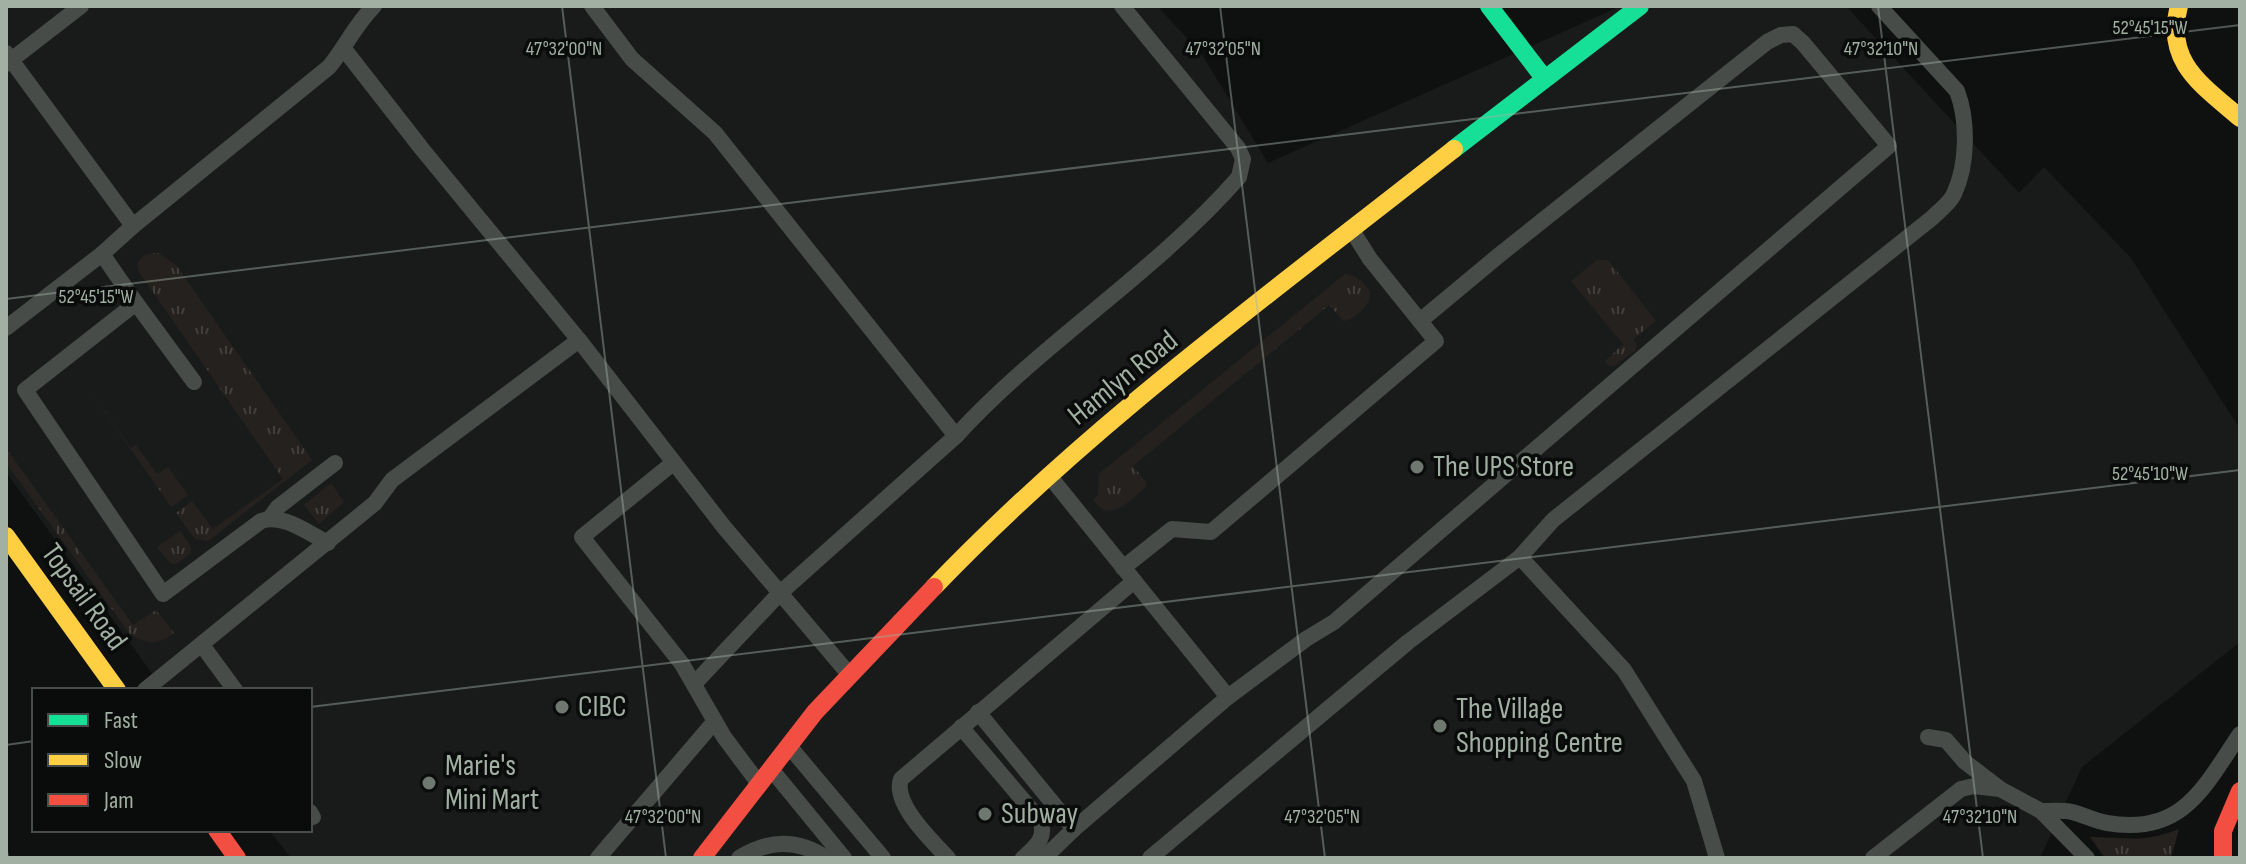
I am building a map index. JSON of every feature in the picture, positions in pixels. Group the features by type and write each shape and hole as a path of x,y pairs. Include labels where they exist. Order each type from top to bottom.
{"street":[{"path":"1489,6 1544,78"},
{"name":"Hamlyn Road","path":"702,858 770,767 849,674 989,530 1131,404 1544,78 1640,6"},
{"path":"2179,6 2172,33 2177,55 2186,68 2240,118"},
{"name":"Topsail Road","path":"6,536 116,688"},
{"path":"2223,858 2223,831 2240,791"},
{"path":"218,832 237,858"}],"lane":[{"path":"81,6 8,59 133,226"},
{"path":"6,328 102,254 329,67 344,49 356,24 374,6"},
{"path":"592,6 632,59 715,133 956,436"},
{"path":"694,684 779,594 956,436 985,404 1153,261 1239,177 1243,159 1238,148 1122,6"},
{"path":"1150,858 1408,642 1520,557 1553,520 1932,218 1953,196 1961,171 1963,106 1957,91 1879,6"},
{"path":"1044,858 1228,697 1334,622 1889,146 1803,43 1793,34 1781,35 1767,42 1420,321"},
{"path":"344,49 579,340 673,463 779,594 849,674"},
{"path":"948,858 904,804 898,787 907,772 978,712 1128,575 1172,529 1211,532 1436,341 1351,230"},
{"path":"102,254 194,382"},
{"path":"136,303 25,390 163,594 261,521 270,518 282,520 328,543"},
{"path":"148,688 328,543 375,503 392,480 579,340"},
{"path":"270,518 278,507 335,463"},
{"path":"673,463 582,537 632,598 694,684 715,721 758,783"},
{"path":"1050,477 1228,697"},
{"path":"1520,557 1624,670 1694,781 1717,858"},
{"path":"202,645 234,688"},
{"path":"978,712 1074,829"},
{"path":"598,858 715,721"},
{"path":"961,727 1040,820 1042,837 1023,858"},
{"path":"2041,811 2072,812 2124,825 2154,823 2178,813 2198,797 2240,734"},
{"path":"1928,737 1946,740 1965,762 2000,789 2041,811 2087,858"},
{"path":"788,745 883,858"},
{"path":"770,767 844,858"},
{"path":"1873,858 1961,789 1974,786 2000,789"},
{"path":"739,858 755,848 776,843 795,843 812,848 826,858"}],"shaded area":[{"path":"6,6 1157,6 1201,53 1268,163 1621,6 1846,6 2019,193 2044,167 2131,258 2240,429 2240,642 2082,767 2040,858 291,858 271,832 312,832 312,688 163,688 6,472"}],"green space":[{"path":"158,253 176,265 312,460 208,541 195,539 176,513 192,501 213,529 283,479 139,272 137,264 141,258"},
{"path":"1597,260 1608,260 1656,321 1633,339 1637,345 1635,351 1614,366 1609,366 1605,361 1623,344 1571,281"},
{"path":"1345,274 1360,280 1370,292 1362,310 1344,321 1329,305 1133,466 1146,482 1146,487 1119,508 1106,510 1099,507 1093,499 1098,496 1099,474"},
{"path":"91,392 131,448 136,445 157,474 168,467 188,495 171,507"},
{"path":"6,448 133,625 156,610 174,633 152,642 129,633 6,463"},
{"path":"331,483 344,502 319,524 304,505"},
{"path":"180,531 190,545 191,553 176,564 171,564 157,547"},
{"path":"2179,829 2171,858 2105,858 2090,837 2134,839"}],"traffic: fast":[{"path":"1489,6 1544,78"},
{"path":"1454,149 1640,6"}],"traffic: slow":[{"path":"2179,6 2176,26 2182,57 2200,83 2240,118"},
{"path":"934,587 994,527 1121,413 1454,149"},
{"path":"6,536 116,688"}],"traffic: jam":[{"path":"702,858 815,712 934,587"},
{"path":"2223,858 2223,831 2240,791"},
{"path":"218,832 237,858"}],"place":[{"name":"The UPS Store","path":"1417,467"},
{"name":"CIBC","path":"562,707"},
{"name":"The Village Shopping Centre","path":"1440,726"},
{"name":"Marie's Mini Mart","path":"429,783"},
{"name":"Subway","path":"985,814"}]}
